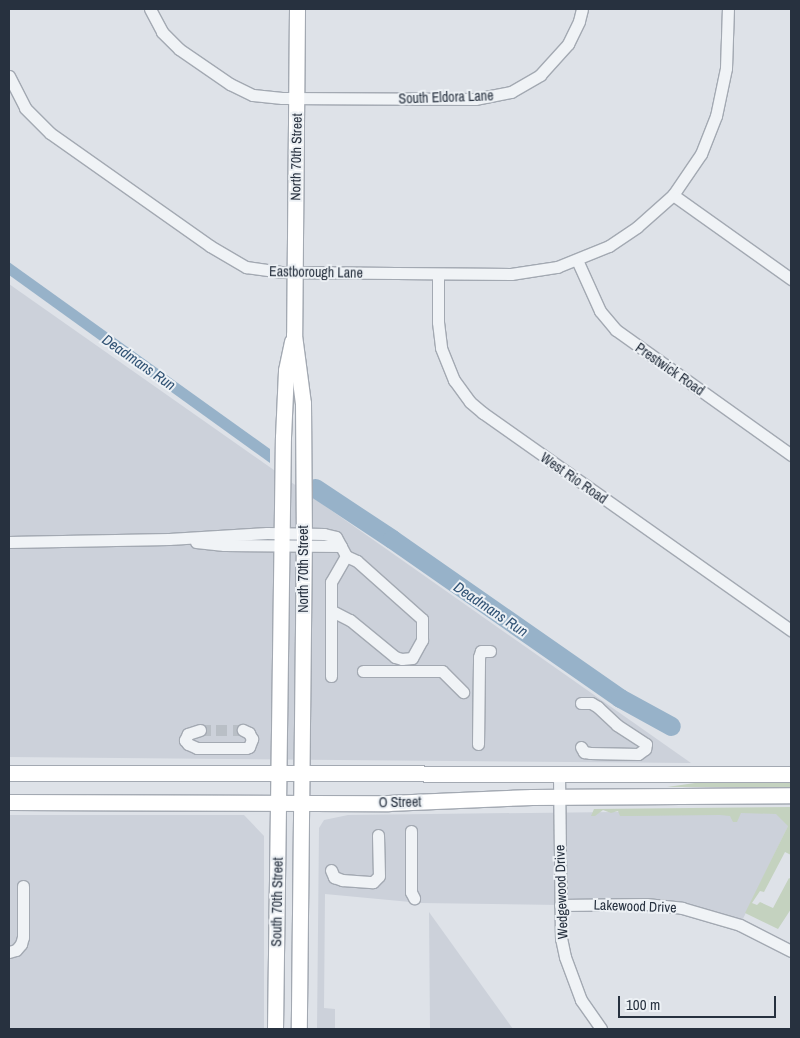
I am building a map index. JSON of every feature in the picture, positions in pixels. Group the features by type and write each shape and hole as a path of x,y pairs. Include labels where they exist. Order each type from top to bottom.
{"main road":[{"name":"North 70th Street","path":"297,9 294,335 303,403 302,804"},
{"name":"North 70th Street","path":"279,774 280,539 286,370 294,335"},
{"name":"O Street","path":"9,773 791,774"},
{"name":"South 70th Street","path":"275,1029 279,774"},
{"name":"O Street","path":"9,802 302,804 559,797 791,795"},
{"name":"South 70th Street","path":"299,1029 302,804"}],"street":[{"name":"South Eldora Lane","path":"150,9 158,26 172,43 230,84 253,95 296,98 475,99 503,94 526,84 552,64 572,37 582,9"},
{"name":"Eastborough Lane","path":"9,76 25,108 50,133 210,246 246,267 261,271 294,272 511,274 546,269 577,260 619,240 645,221 673,195 701,154 716,116 726,68 728,9"},
{"path":"673,195 791,279"},
{"name":"Prestwick Road","path":"577,260 600,311 616,330 791,455"},
{"name":"West Rio Road","path":"438,274 438,322 441,348 454,380 470,402 482,414 791,630"},
{"path":"9,542 170,539 304,540 344,551 356,561 422,619 422,640 412,658 402,659 395,657 350,620 332,611"},
{"path":"331,676 332,582 344,551"},
{"path":"478,744 479,657 482,651 490,651"},
{"path":"363,671 442,671 463,692"},
{"path":"581,703 591,703 598,707 617,725 646,744 645,749 638,754 590,754 584,752 581,747"},
{"path":"200,730 188,734 185,740 196,748 246,748 251,744 252,739 249,732 243,730"},
{"name":"Wedgewood Drive","path":"559,775 561,938 572,979 586,1008 601,1029"},
{"path":"411,831 411,892 414,898"},
{"path":"331,870 334,877 342,880 373,882 379,876 378,835"},
{"path":"9,952 16,950 22,944 23,886"},
{"name":"Lakewood Drive","path":"560,905 646,904 682,908 740,925 791,951"}],"shaded area":[{"path":"9,284 691,763 9,757"},
{"path":"775,810 790,822 740,925 699,912 560,905 421,903 325,894 324,1008 335,1009 335,1029 317,1029 319,828 324,820 348,815"},
{"path":"9,815 244,815 264,836 264,1029 9,1029"},
{"path":"429,912 513,1029 430,1029"}],"green space":[{"path":"791,780 791,787 667,787 702,782"},
{"path":"791,807 791,855 785,852 764,892 760,891 752,903 757,905 760,902 773,908 789,878 791,879 791,909 778,929 745,913 788,826 776,814 741,813 737,822 733,822 730,816 720,815 620,816 618,811 611,813 603,810 595,816 591,816 594,809"}],"water":[{"path":"9,262 270,449 270,463 9,275"}],"waterway":[{"name":"Deadmans Run","path":"315,488 392,539 620,698 671,726"}],"tunnel":[{"path":"200,730 243,730"}]}
